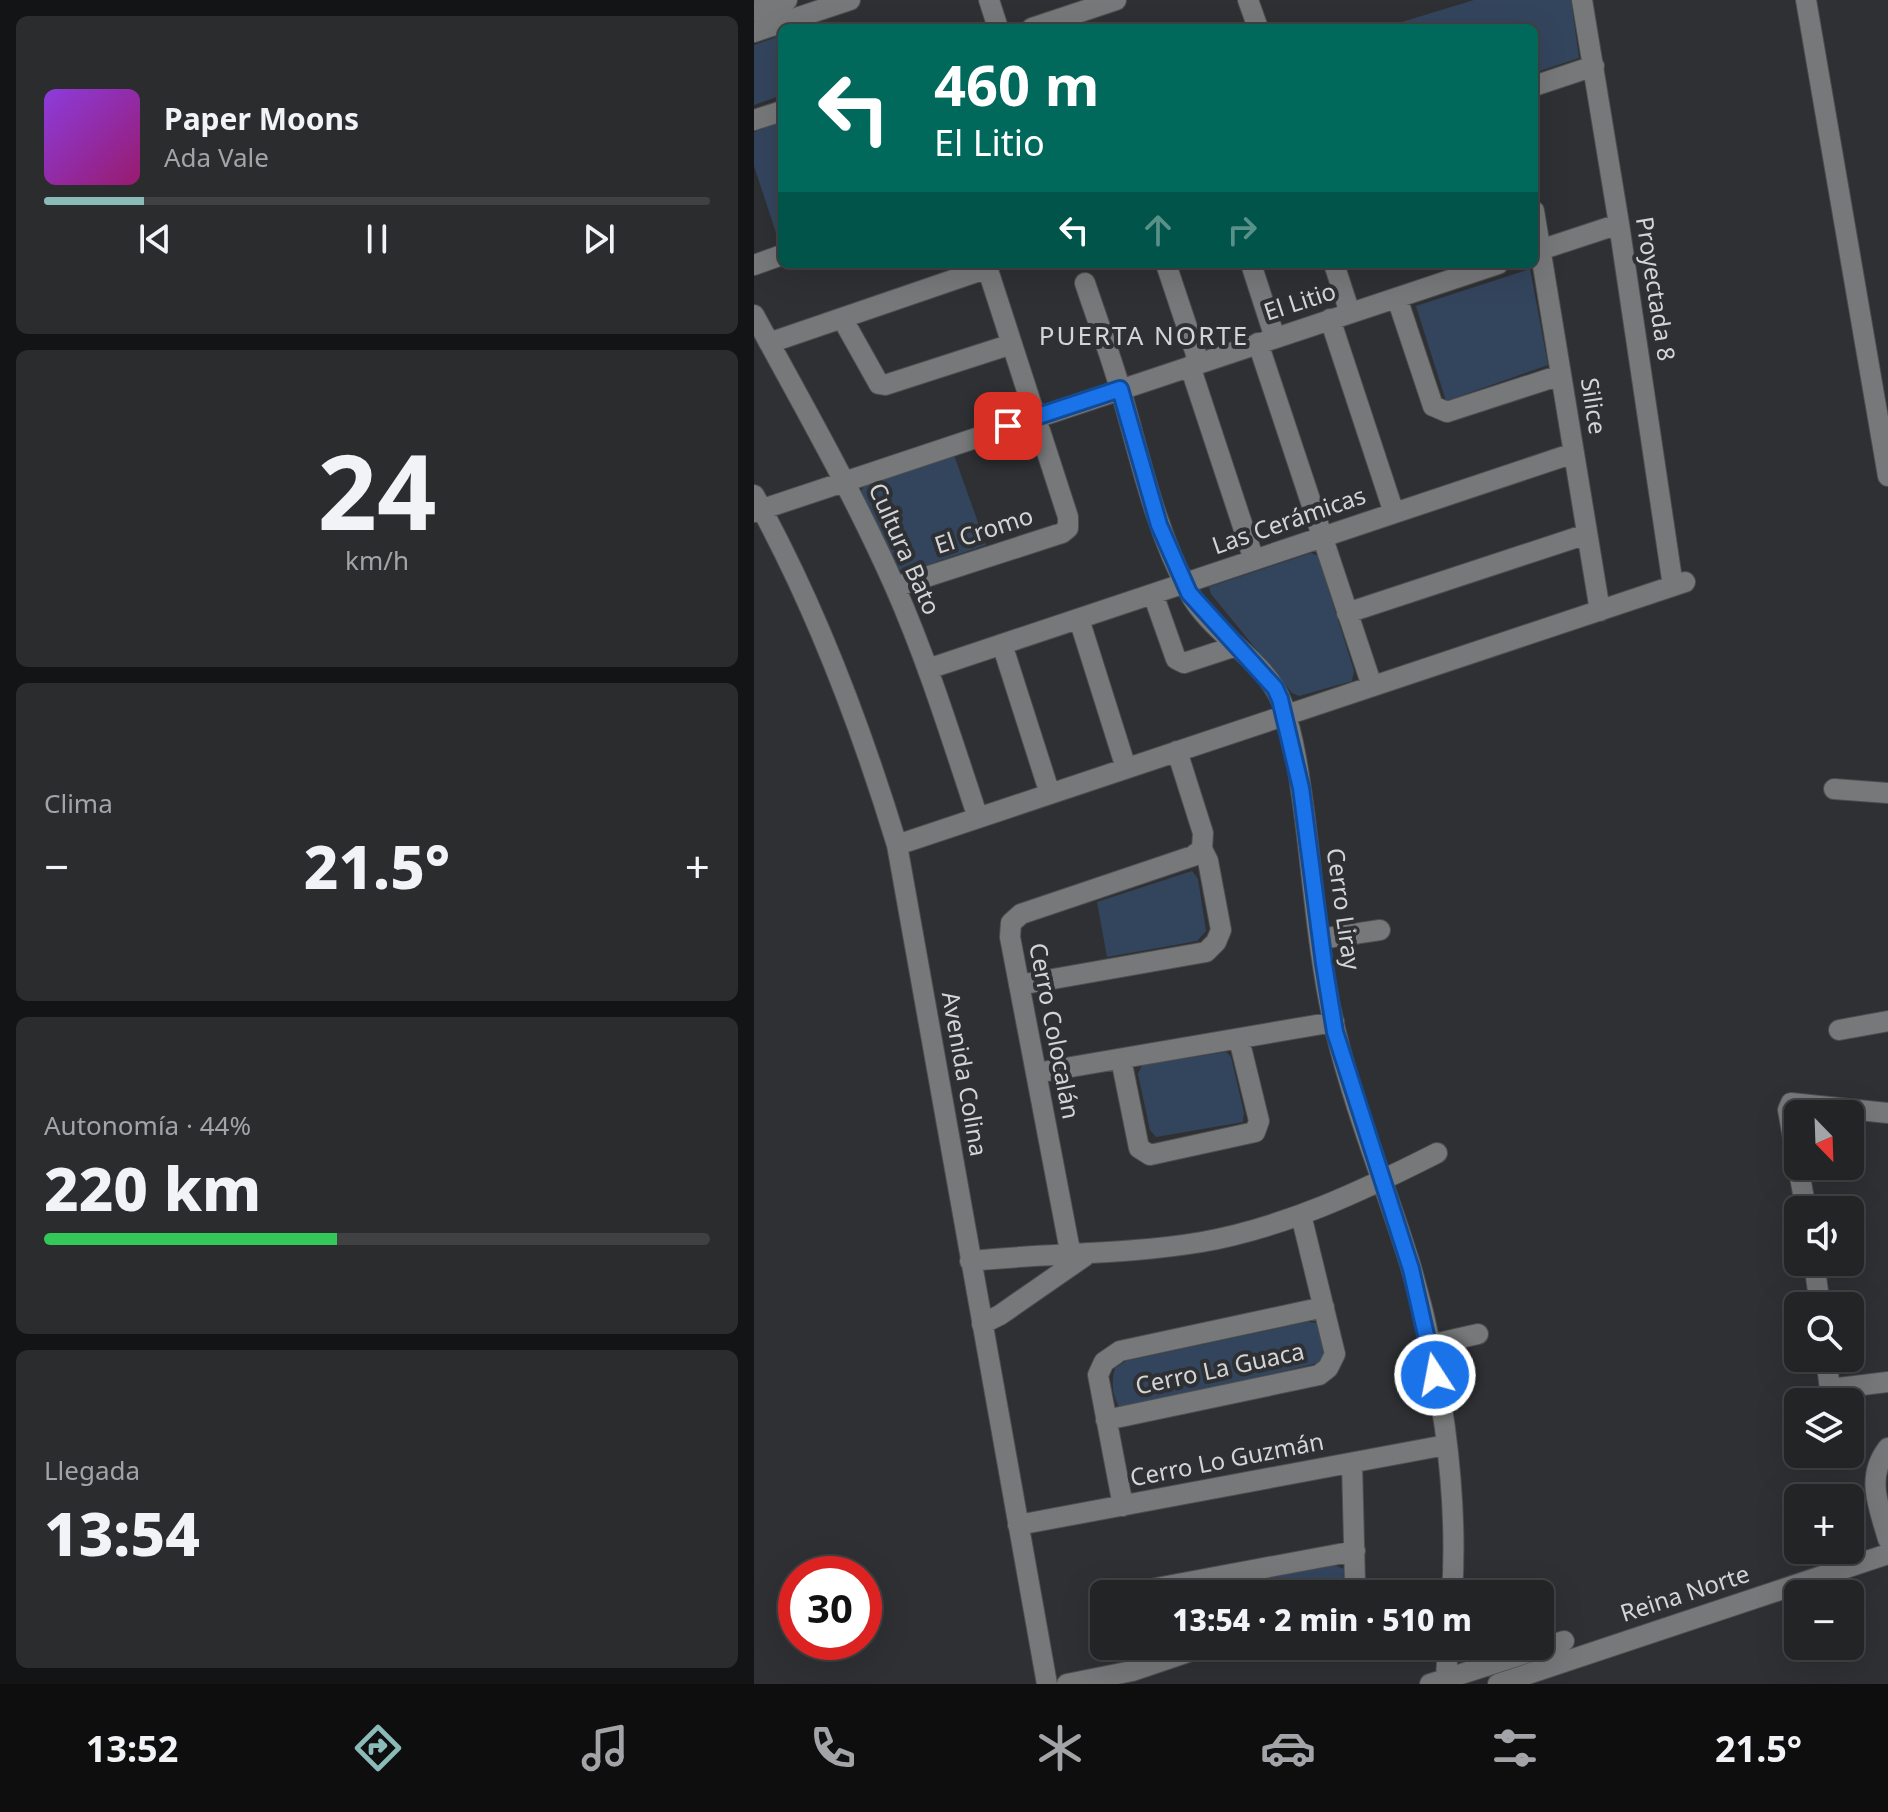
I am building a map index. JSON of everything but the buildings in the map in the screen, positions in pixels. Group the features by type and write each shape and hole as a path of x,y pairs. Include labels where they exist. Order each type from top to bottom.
{"street":[{"path":"754,11 787,0"},
{"path":"754,32 850,0"},
{"path":"989,0 997,24"},
{"path":"1059,24 1086,20 1116,0"},
{"path":"1248,0 1257,24"},
{"name":"Proyectada 8","path":"1582,0 1679,584 1600,611"},
{"path":"1806,0 1888,476"},
{"path":"1538,85 1594,66"},
{"path":"754,120 778,112"},
{"path":"1538,251 1619,224"},
{"path":"754,265 778,256"},
{"name":"Silice","path":"1538,256 1600,611"},
{"path":"769,343 981,268"},
{"path":"988,268 1036,417"},
{"path":"1167,268 1254,560"},
{"path":"1252,268 1266,340 1321,538 1372,686"},
{"path":"1335,268 1350,313"},
{"name":"El Litio","path":"757,505 844,480 1486,268"},
{"name":"Cerro Liray","path":"1085,283 1120,389 1159,525 1184,584 1194,601 1275,688 1286,715 1301,788 1334,1022 1411,1269 1429,1345 1446,1445 1456,1580"},
{"path":"1397,298 1433,406 1447,412 1561,375"},
{"name":"Cultura Bato","path":"754,315 844,480 895,587 928,669 978,818"},
{"path":"842,318 859,353 879,384 885,385 1012,344"},
{"path":"1330,319 1394,513"},
{"name":"El Cromo","path":"895,587 1062,533 1068,528 1068,517 1036,417"},
{"name":"Las Cerámicas","path":"928,669 1574,453"},
{"name":"Avenida Colina","path":"757,505 844,693 897,845 1047,1684"},
{"path":"1347,613 1587,534"},
{"path":"1153,594 1176,659 1184,663 1236,646"},
{"path":"897,845 1600,611"},
{"path":"1079,619 1126,768"},
{"path":"1002,644 1050,794"},
{"path":"1019,985 1206,952 1216,942 1221,930 1208,861 1202,849 1203,833 1177,751"},
{"path":"1834,789 1888,793"},
{"name":"Cerro Colocalán","path":"1078,1255 1036,1073 1010,937 1011,923 1021,914 1193,856 1202,849"},
{"path":"1320,939 1380,930"},
{"path":"1839,1030 1888,1021"},
{"path":"1036,1073 1334,1022"},
{"path":"1121,1059 1139,1148 1150,1155 1255,1132 1259,1121 1239,1039"},
{"path":"1803,1196 1788,1110 1791,1103 1888,1113"},
{"path":"970,1261 1078,1255 1203,1242 1332,1204 1437,1153"},
{"name":"Cerro La Guaca","path":"1106,1420 1319,1375 1328,1368 1335,1354 1301,1215"},
{"path":"982,1324 1000,1315 1078,1255"},
{"name":"Cerro La Guaca","path":"1123,1506 1098,1375 1104,1362 1120,1351 1324,1307"},
{"path":"1429,1345 1478,1334"},
{"path":"1828,1372 1830,1389 1888,1382"},
{"name":"Cerro Lo Guzmán","path":"1018,1525 1446,1445"},
{"path":"1888,1448 1880,1459 1873,1486 1888,1539"},
{"path":"1352,1463 1355,1580"},
{"path":"1199,1580 1355,1551"},
{"name":"Reina Norte","path":"1498,1684 1888,1554"},
{"path":"1554,1643 1564,1641"},
{"path":"1067,1684 1135,1660"},
{"path":"1438,1681 1444,1660"},
{"path":"1438,1681 1487,1660"}],"shaded area":[{"path":"1474,0 1571,0 1579,58 1538,72 1538,24 1395,24"},
{"path":"778,36 778,96 754,105 754,45"},
{"path":"778,123 778,239 754,166 754,132"},
{"path":"1530,269 1548,365 1446,401 1416,306"},
{"path":"954,455 986,545 904,573 897,568 861,491 865,484"},
{"path":"1311,553 1318,556 1354,671 1352,681 1299,696 1292,693 1211,594 1209,587"},
{"path":"1192,871 1198,879 1206,931 1197,941 1107,957 1097,902"},
{"path":"1226,1052 1231,1057 1244,1113 1243,1122 1156,1137 1150,1130 1138,1074 1142,1065"},
{"path":"1307,1322 1318,1323 1327,1351 1318,1363 1121,1409 1116,1400 1113,1383 1115,1368 1126,1361"},
{"path":"1334,1565 1344,1569 1343,1580 1257,1580"}],"district":[{"name":"PUERTA NORTE","path":"1144,336"}],"route":[{"path":"1008,426 1120,389 1159,525 1189,593 1275,688 1280,699 1301,788 1335,1032 1411,1269 1435,1375"}]}
